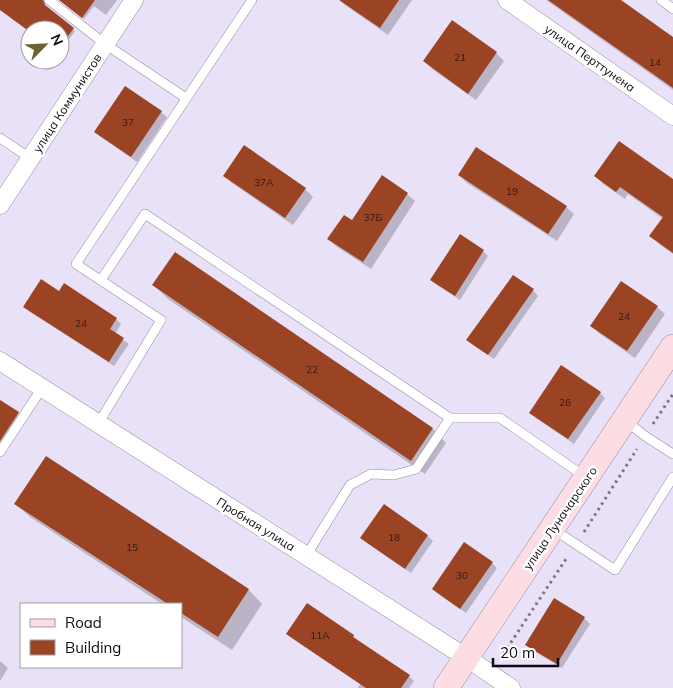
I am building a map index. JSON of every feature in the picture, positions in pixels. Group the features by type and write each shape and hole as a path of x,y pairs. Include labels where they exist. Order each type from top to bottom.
{"street":[{"name":"улица Коммунистов","path":"0,205 134,0"},
{"name":"улица Перттунена","path":"507,0 673,116"},
{"name":"улица Луначарского","path":"446,688 673,347"},
{"name":"Пробная улица","path":"0,361 491,673 511,688"}],"lane":[{"path":"49,0 105,44 186,98"},
{"path":"98,424 161,320 76,264 252,0"},
{"path":"661,0 673,9"},
{"path":"0,138 30,158"},
{"path":"101,280 145,214 450,418 500,418 587,478"},
{"path":"0,452 42,388"},
{"path":"306,556 350,484 371,474 394,475 416,469 450,418"},
{"path":"625,420 673,454"},
{"path":"553,529 615,570 673,477"}],"path":[{"path":"491,673 673,394"}],"building":[{"path":"0,0 43,0 45,5 64,20 20,20 20,25 0,10"},
{"path":"59,0 95,0 82,18"},
{"path":"339,0 399,0 380,28"},
{"path":"548,0 621,0 673,37 673,88"},
{"path":"452,20 497,52 468,94 423,61"},
{"path":"70,25 74,28 70,33"},
{"path":"125,86 162,111 131,157 94,132"},
{"path":"619,141 673,179 673,253 649,236 663,217 620,187 616,192 594,176"},
{"path":"244,145 306,188 285,218 223,176"},
{"path":"476,147 567,206 548,234 458,175"},
{"path":"382,175 408,193 363,262 327,239 344,215 352,220"},
{"path":"460,234 484,250 455,296 430,280"},
{"path":"175,252 433,428 411,461 152,285"},
{"path":"513,275 534,289 488,355 466,340"},
{"path":"41,279 59,291 64,283 117,318 110,329 124,338 109,362 23,307"},
{"path":"621,281 658,306 627,351 590,326"},
{"path":"561,365 601,392 568,439 529,413"},
{"path":"0,400 19,412 0,441"},
{"path":"46,456 249,589 218,637 182,614 182,603 166,603 14,504"},
{"path":"384,504 428,535 405,569 360,538"},
{"path":"464,542 493,562 460,609 432,589"},
{"path":"554,598 585,617 557,664 525,645"},
{"path":"307,603 354,635 353,637 410,675 401,688 366,688 286,634"}]}
